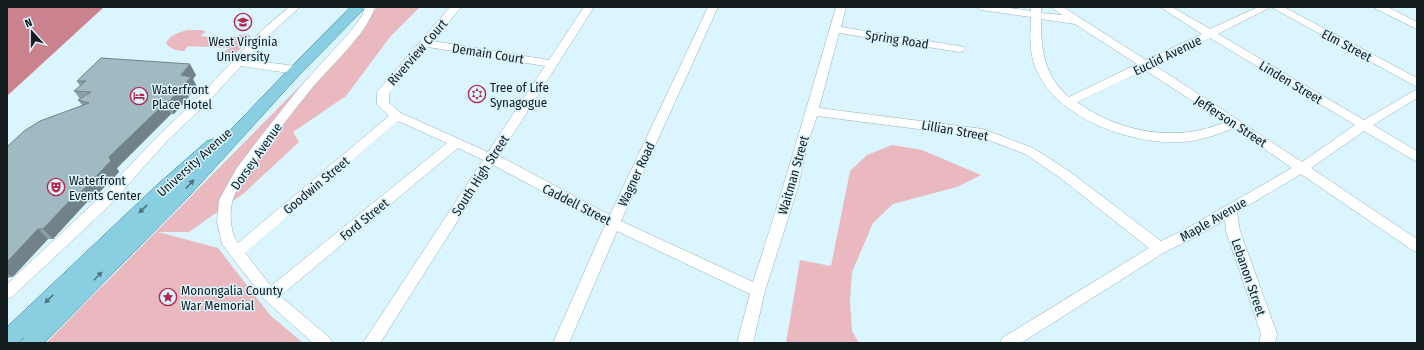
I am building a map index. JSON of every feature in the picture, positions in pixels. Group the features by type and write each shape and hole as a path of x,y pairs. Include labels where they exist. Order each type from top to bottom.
{"main road":[{"name":"University Avenue","path":"31,343 183,191 296,70 359,7"},
{"name":"University Avenue","path":"7,340 164,189 296,70"}],"street":[{"path":"7,293 104,202 163,138 204,99 265,33 295,7"},
{"name":"Dorsey Avenue","path":"324,343 270,296 227,240 224,222 226,200 241,172 265,139 304,90 354,34 367,16 370,7"},
{"name":"Riverview Court","path":"397,116 384,104 383,92 456,7"},
{"name":"South High Street","path":"371,343 588,7"},
{"name":"Wagner Road","path":"561,343 613,223 714,7"},
{"name":"Waitman Street","path":"745,343 758,291 791,187 801,146 836,29 841,7"},
{"name":"Jefferson Street","path":"980,7 1036,11 1078,22 1235,123 1417,246"},
{"path":"1056,7 1078,22"},
{"name":"Linden Street","path":"1165,7 1417,157"},
{"name":"Euclid Avenue","path":"1068,102 1146,66 1266,7"},
{"name":"Elm Street","path":"1276,7 1417,83"},
{"path":"1380,7 1417,26"},
{"path":"1036,11 1038,51 1042,70 1051,87 1068,102 1098,121 1120,130 1173,138 1216,132 1235,123"},
{"name":"Spring Road","path":"836,29 959,49"},
{"name":"Demain Court","path":"425,43 552,64"},
{"path":"238,62 296,70"},
{"name":"Maple Avenue","path":"1008,343 1160,248 1189,234 1302,168 1364,125 1417,93"},
{"name":"Lillian Street","path":"812,111 983,133 1029,151 1064,174 1160,248"},
{"name":"Goodwin Street","path":"236,253 397,116"},
{"name":"Caddell Street","path":"397,116 491,158 613,223 758,291"},
{"name":"Ford Street","path":"270,296 457,142"},
{"name":"Lebanon Street","path":"1230,210 1233,231 1269,334 1267,343"}],"shaded area":[{"path":"7,7 104,7 7,96"},
{"path":"378,7 420,7 390,37 346,96 293,132 299,142 243,194 189,232 158,232 218,248 270,315 303,343 46,343"},
{"path":"188,30 202,30 206,32 200,36 228,39 238,35 248,34 251,37 237,52 225,59 220,59 221,54 230,48 188,46 184,51 176,50 166,43 178,33"},
{"path":"892,145 922,150 981,175 957,187 893,204 873,223 852,272 850,301 852,331 859,343 786,343 800,260 831,266 850,171 867,155"}],"building":[{"name":"Waterfront Events Center","path":"101,58 190,64 181,75 191,77 167,104 164,104 109,157 111,161 81,192 78,192 43,229 38,229 7,262 7,147 24,131 40,121 89,103 78,100 91,92 74,91 86,81 77,81"}],"place":[{"name":"West Virginia University","path":"243,22"},
{"name":"Tree of Life Synagogue","path":"477,94"},
{"name":"Waterfront Place Hotel","path":"139,96"},
{"name":"Waterfront Events Center","path":"56,187"},
{"name":"Monongalia County War Memorial","path":"168,297"}]}
